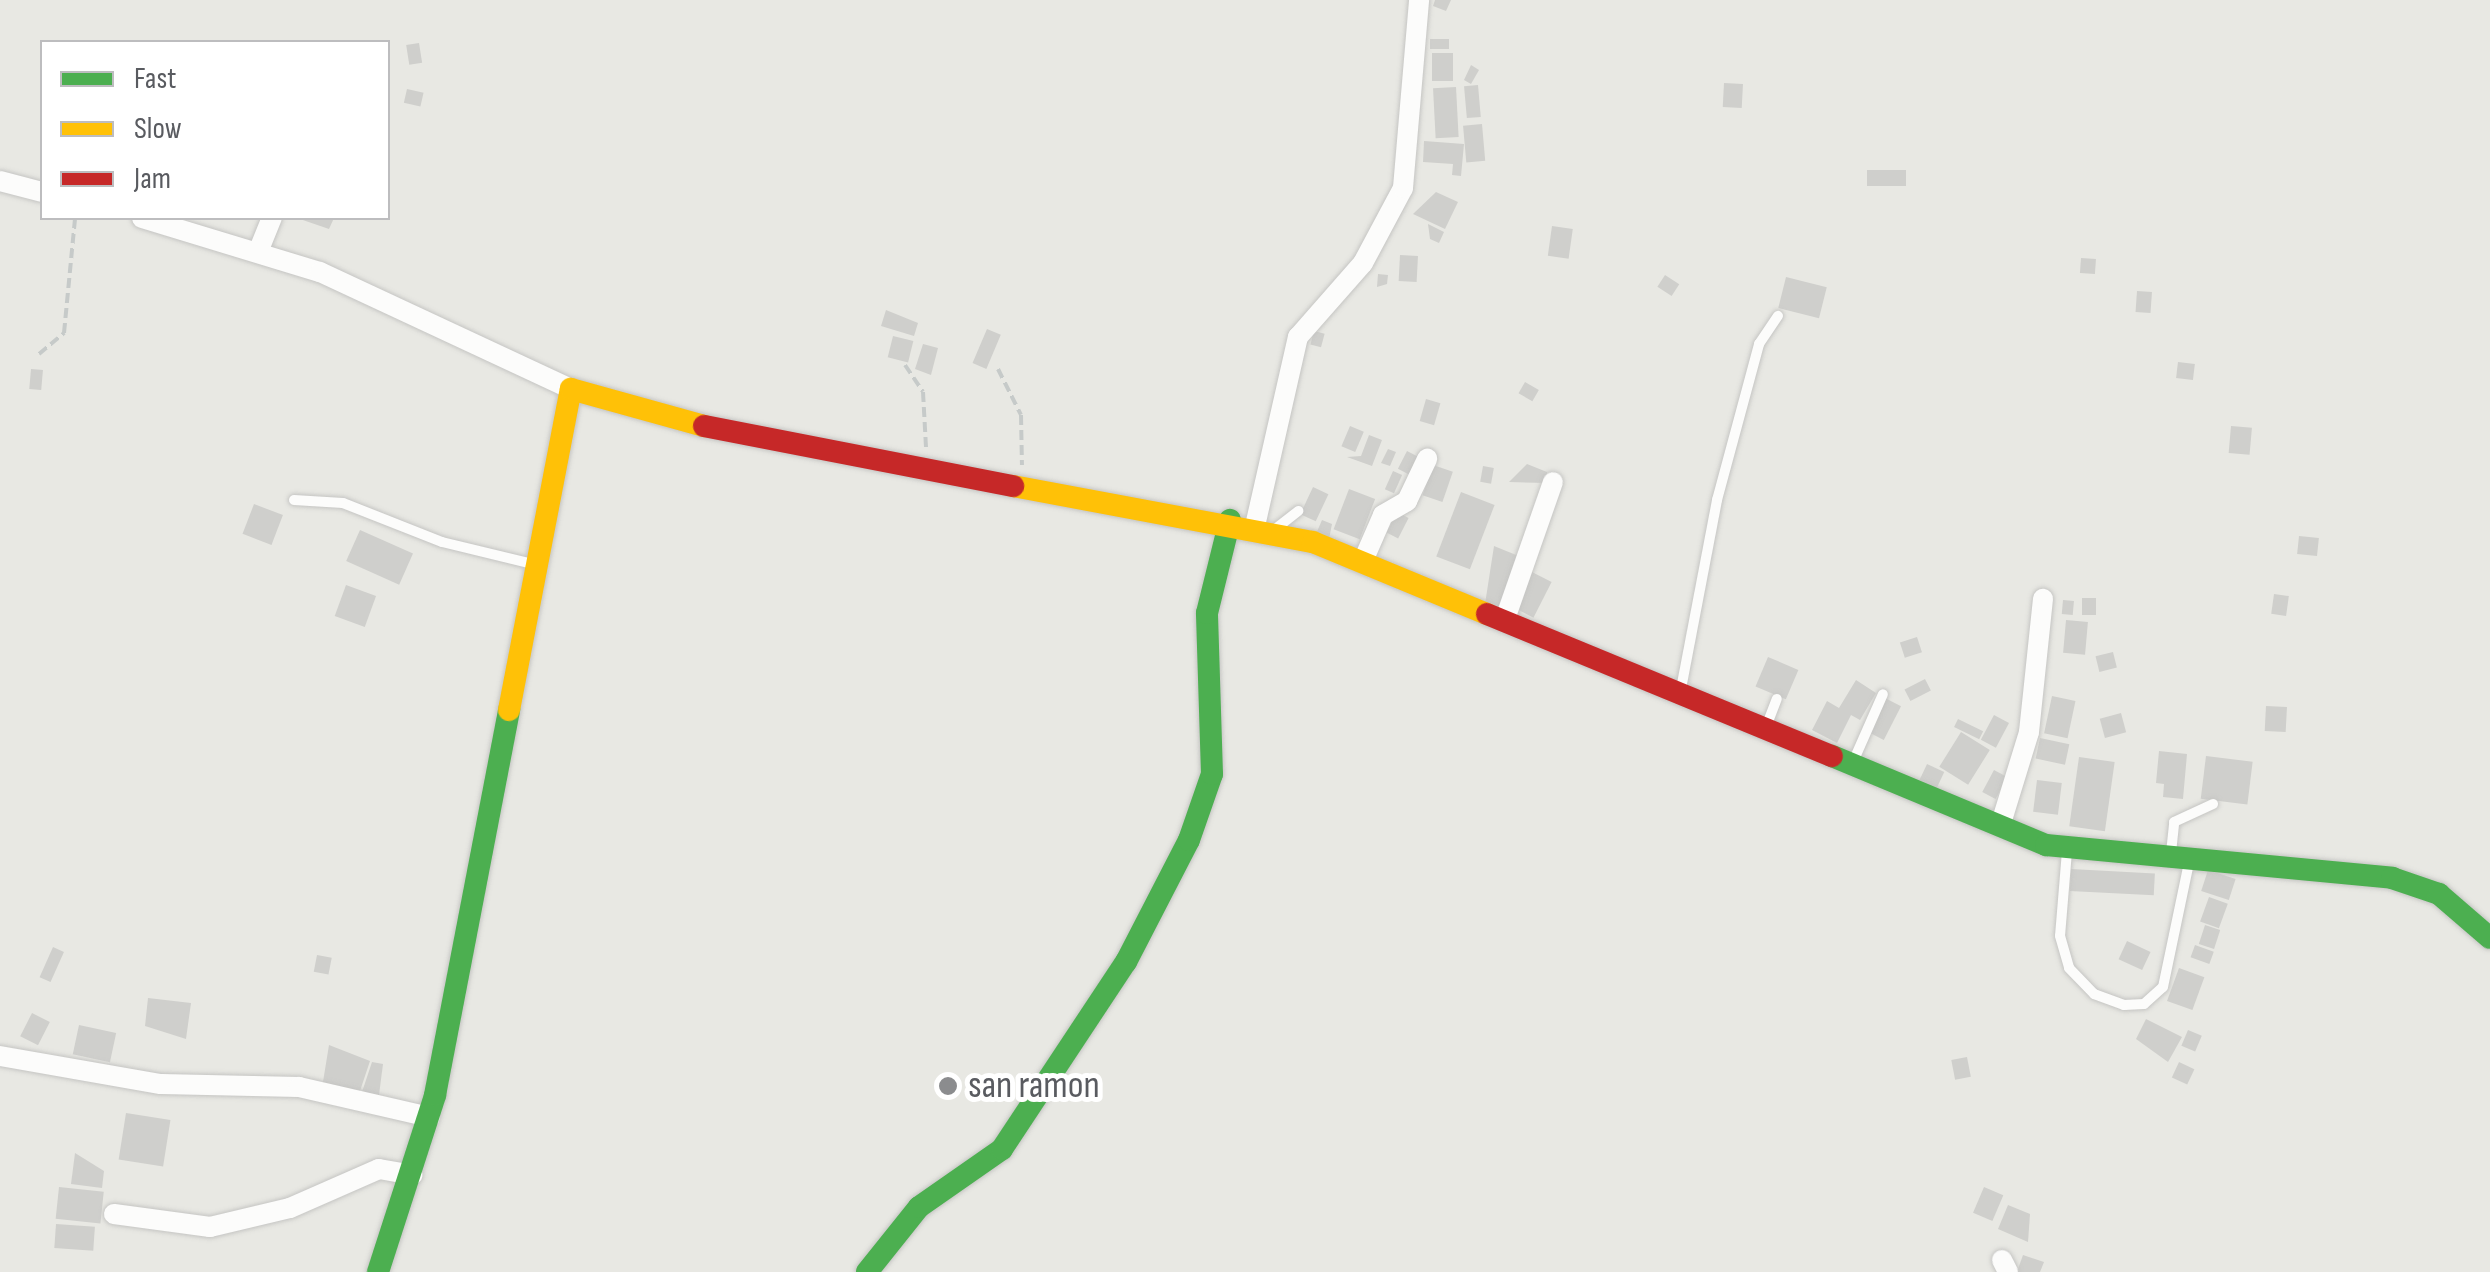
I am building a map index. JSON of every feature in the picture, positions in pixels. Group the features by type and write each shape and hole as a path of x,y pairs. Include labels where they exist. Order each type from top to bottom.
{"street":[{"path":"1264,528 1292,352 1363,263 1403,188 1420,0"},
{"path":"0,180 40,191"},
{"path":"149,220 258,252 572,389 734,434 921,467 1018,489 1264,528 1363,561 1680,695 2002,820 2067,852 2419,884 2490,938"},
{"path":"258,252 271,220"},
{"path":"378,1272 430,1118 572,389"},
{"path":"1363,561 1383,515 1407,501 1427,459"},
{"path":"1505,619 1553,482"},
{"path":"867,1272 919,1207 1002,1149 1126,962 1188,840 1212,774 1208,598 1230,520"},
{"path":"2002,820 2029,732 2043,599"},
{"path":"0,1056 161,1084 300,1086 430,1118"},
{"path":"114,1214 210,1227 290,1208 379,1169 412,1175"}],"lane":[{"path":"1680,695 1718,500 1759,344 1778,316"},
{"path":"294,500 344,502 442,542 538,565"},
{"path":"1264,528 1298,511"},
{"path":"1853,763 1883,694"},
{"path":"1766,728 1777,699"},
{"path":"2067,852 2060,936 2069,968 2094,994 2124,1005 2144,1004 2162,987 2180,860 2174,822 2212,804"}],"path":[{"path":"39,354 64,332 75,220"},
{"path":"905,364 928,415 921,467"},
{"path":"998,369 1025,434 1018,489"}],"building":[{"path":"1435,0 1451,0 1446,11 1433,6"},
{"path":"1430,39 1449,39 1449,49 1430,49"},
{"path":"419,43 422,63 409,65 406,45"},
{"path":"1432,53 1453,53 1453,81 1432,81"},
{"path":"1471,65 1479,70 1471,84 1464,80"},
{"path":"1724,83 1743,84 1742,108 1723,107"},
{"path":"1478,85 1481,117 1467,118 1464,86"},
{"path":"1456,87 1459,137 1436,138 1433,88"},
{"path":"407,89 424,93 420,106 404,103"},
{"path":"1482,124 1485,161 1466,163 1463,126"},
{"path":"1424,141 1464,144 1461,176 1452,175 1453,164 1423,162"},
{"path":"1867,170 1906,170 1906,186 1867,186"},
{"path":"1436,192 1458,202 1445,229 1413,214"},
{"path":"303,220 333,220 329,229"},
{"path":"1428,224 1444,232 1439,243 1430,239"},
{"path":"1552,226 1573,229 1569,259 1548,256"},
{"path":"1400,255 1418,256 1417,282 1399,281"},
{"path":"2081,258 2096,259 2095,274 2080,273"},
{"path":"1378,274 1388,275 1387,284 1377,287"},
{"path":"1665,275 1679,284 1672,296 1657,287"},
{"path":"1786,277 1827,287 1819,318 1778,308"},
{"path":"2137,291 2152,292 2150,313 2136,312"},
{"path":"886,310 918,323 914,336 881,326"},
{"path":"987,329 1001,335 986,369 973,363"},
{"path":"1314,331 1325,334 1321,347 1310,345"},
{"path":"893,336 913,341 908,362 888,357"},
{"path":"923,344 938,348 931,375 915,369"},
{"path":"2178,362 2195,364 2193,380 2176,378"},
{"path":"31,369 43,370 41,390 29,389"},
{"path":"1525,382 1539,390 1532,401 1518,393"},
{"path":"1426,399 1440,403 1434,425 1420,421"},
{"path":"1350,426 1364,432 1355,452 1341,446"},
{"path":"2231,426 2252,428 2250,455 2229,453"},
{"path":"1369,435 1382,440 1372,466 1347,457 1361,456"},
{"path":"1388,449 1396,452 1390,466 1381,463"},
{"path":"1407,451 1419,457 1410,475 1398,469"},
{"path":"1527,464 1547,472 1548,483 1509,482"},
{"path":"1433,465 1453,472 1442,502 1423,495"},
{"path":"1483,466 1494,468 1491,484 1480,482"},
{"path":"1393,471 1402,475 1394,493 1385,489"},
{"path":"1313,487 1328,494 1316,521 1300,514"},
{"path":"1349,489 1375,499 1360,539 1334,529"},
{"path":"1461,492 1495,505 1470,569 1436,556"},
{"path":"254,504 283,515 271,545 243,534"},
{"path":"1397,512 1409,518 1398,538 1387,532"},
{"path":"1322,520 1332,524 1329,539 1316,534"},
{"path":"360,530 413,554 399,585 346,561"},
{"path":"2299,536 2319,538 2317,556 2297,554"},
{"path":"1494,546 1521,557 1500,610 1485,604"},
{"path":"1532,572 1552,582 1533,618 1514,608"},
{"path":"346,585 376,596 365,627 335,616"},
{"path":"2274,594 2289,596 2286,616 2271,614"},
{"path":"2082,598 2096,598 2096,615 2082,615"},
{"path":"2063,600 2074,601 2073,615 2062,614"},
{"path":"2066,620 2088,622 2085,655 2063,653"},
{"path":"1917,637 1922,652 1905,658 1900,643"},
{"path":"2113,652 2117,668 2099,672 2096,656"},
{"path":"1768,657 1798,670 1786,699 1755,686"},
{"path":"1925,679 1931,691 1910,701 1905,689"},
{"path":"1856,680 1876,693 1860,720 1851,715 1837,743 1812,730 1827,701 1839,708"},
{"path":"2052,696 2075,701 2068,738 2044,733"},
{"path":"1885,698 1901,706 1884,740 1868,732"},
{"path":"2266,706 2287,707 2286,732 2265,731"},
{"path":"2121,713 2126,732 2105,738 2100,719"},
{"path":"1994,715 2009,723 1996,748 1981,740"},
{"path":"1958,719 1983,731 1979,739 1954,727"},
{"path":"1961,732 1990,750 1968,785 1939,767"},
{"path":"2040,738 2069,744 2065,765 2036,759"},
{"path":"2159,751 2187,754 2183,799 2163,797 2164,784 2156,783"},
{"path":"2206,756 2253,762 2247,804 2201,799"},
{"path":"2079,757 2115,762 2105,831 2069,826"},
{"path":"1927,764 1944,772 1937,788 1919,780"},
{"path":"1994,770 2007,777 1996,799 1982,792"},
{"path":"2037,780 2062,783 2058,815 2033,812"},
{"path":"2071,869 2155,873 2154,895 2070,891"},
{"path":"2208,870 2236,879 2229,900 2201,891"},
{"path":"2209,897 2228,904 2219,928 2200,921"},
{"path":"2205,925 2220,930 2214,949 2199,944"},
{"path":"2127,941 2151,952 2142,970 2119,959"},
{"path":"2195,945 2214,952 2209,964 2191,957"},
{"path":"53,947 64,952 51,982 40,977"},
{"path":"317,955 332,958 328,975 314,972"},
{"path":"2179,968 2204,977 2192,1010 2167,1001"},
{"path":"148,998 191,1003 186,1039 145,1026"},
{"path":"32,1013 50,1022 38,1045 20,1036"},
{"path":"2146,1019 2182,1037 2168,1062 2136,1039"},
{"path":"79,1025 116,1033 110,1062 73,1054"},
{"path":"2188,1030 2202,1036 2195,1052 2181,1046"},
{"path":"329,1045 370,1061 359,1094 322,1088"},
{"path":"1967,1057 1971,1077 1955,1080 1951,1060"},
{"path":"372,1062 383,1064 379,1095 362,1092"},
{"path":"2179,1062 2194,1069 2187,1085 2172,1077"},
{"path":"126,1113 170,1120 163,1166 119,1159"},
{"path":"75,1153 104,1171 102,1188 71,1184"},
{"path":"59,1187 104,1192 100,1224 56,1219"},
{"path":"1984,1187 2003,1195 1992,1221 1973,1213"},
{"path":"2008,1205 2030,1214 2028,1242 1998,1229"},
{"path":"56,1224 95,1227 93,1251 54,1248"},
{"path":"2023,1255 2044,1262 2040,1272 2017,1272"}],"traffic: fast":[{"path":"867,1272 919,1207 1002,1149 1126,962 1189,840 1212,774 1207,613 1230,520"},
{"path":"378,1272 435,1095 509,710"},
{"path":"1832,756 2046,845 2392,878 2439,894 2490,938"}],"traffic: slow":[{"path":"509,710 571,389 704,426"},
{"path":"1013,486 1313,542 1487,614"}],"traffic: jam":[{"path":"704,426 1013,486"},
{"path":"1487,614 1832,756"}],"place":[{"name":"san ramon","path":"948,1086"}]}
